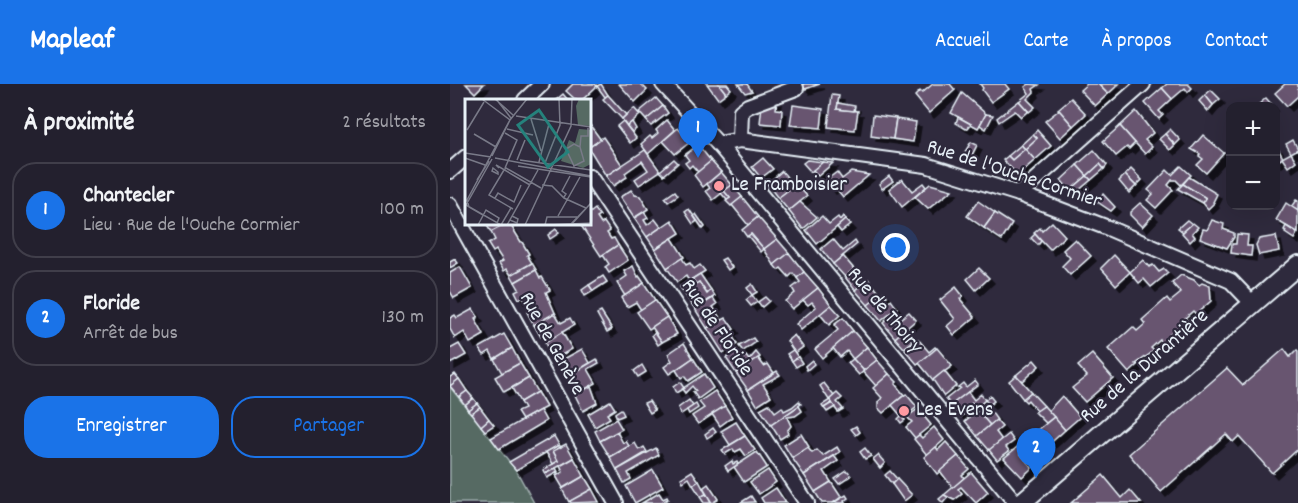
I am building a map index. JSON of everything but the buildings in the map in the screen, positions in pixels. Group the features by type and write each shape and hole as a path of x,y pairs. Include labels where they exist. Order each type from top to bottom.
{"street":[{"path":"663,84 720,146"},
{"path":"1019,194 1143,84"},
{"path":"740,140 741,111 748,106 796,88"},
{"name":"Rue de l'Ouche Cormier","path":"720,146 740,140 926,165 1019,194 1108,228 1231,281 1252,304"},
{"name":"Rue de Thoiry","path":"720,146 1016,503"},
{"path":"450,171 465,158"},
{"name":"Rue de Floride","path":"591,179 807,503"},
{"name":"Rue de Genève","path":"450,205 616,503"},
{"name":"Rue de la Durantière","path":"1021,503 1298,265"}],"green space":[{"path":"450,387 516,470 534,503 450,503"}],"place":[{"name":"Chantecler","path":"698,158"},
{"name":"Le Framboisier","path":"719,186"},
{"name":"Les Evens","path":"904,411"},
{"name":"Floride","path":"1036,478"}]}
